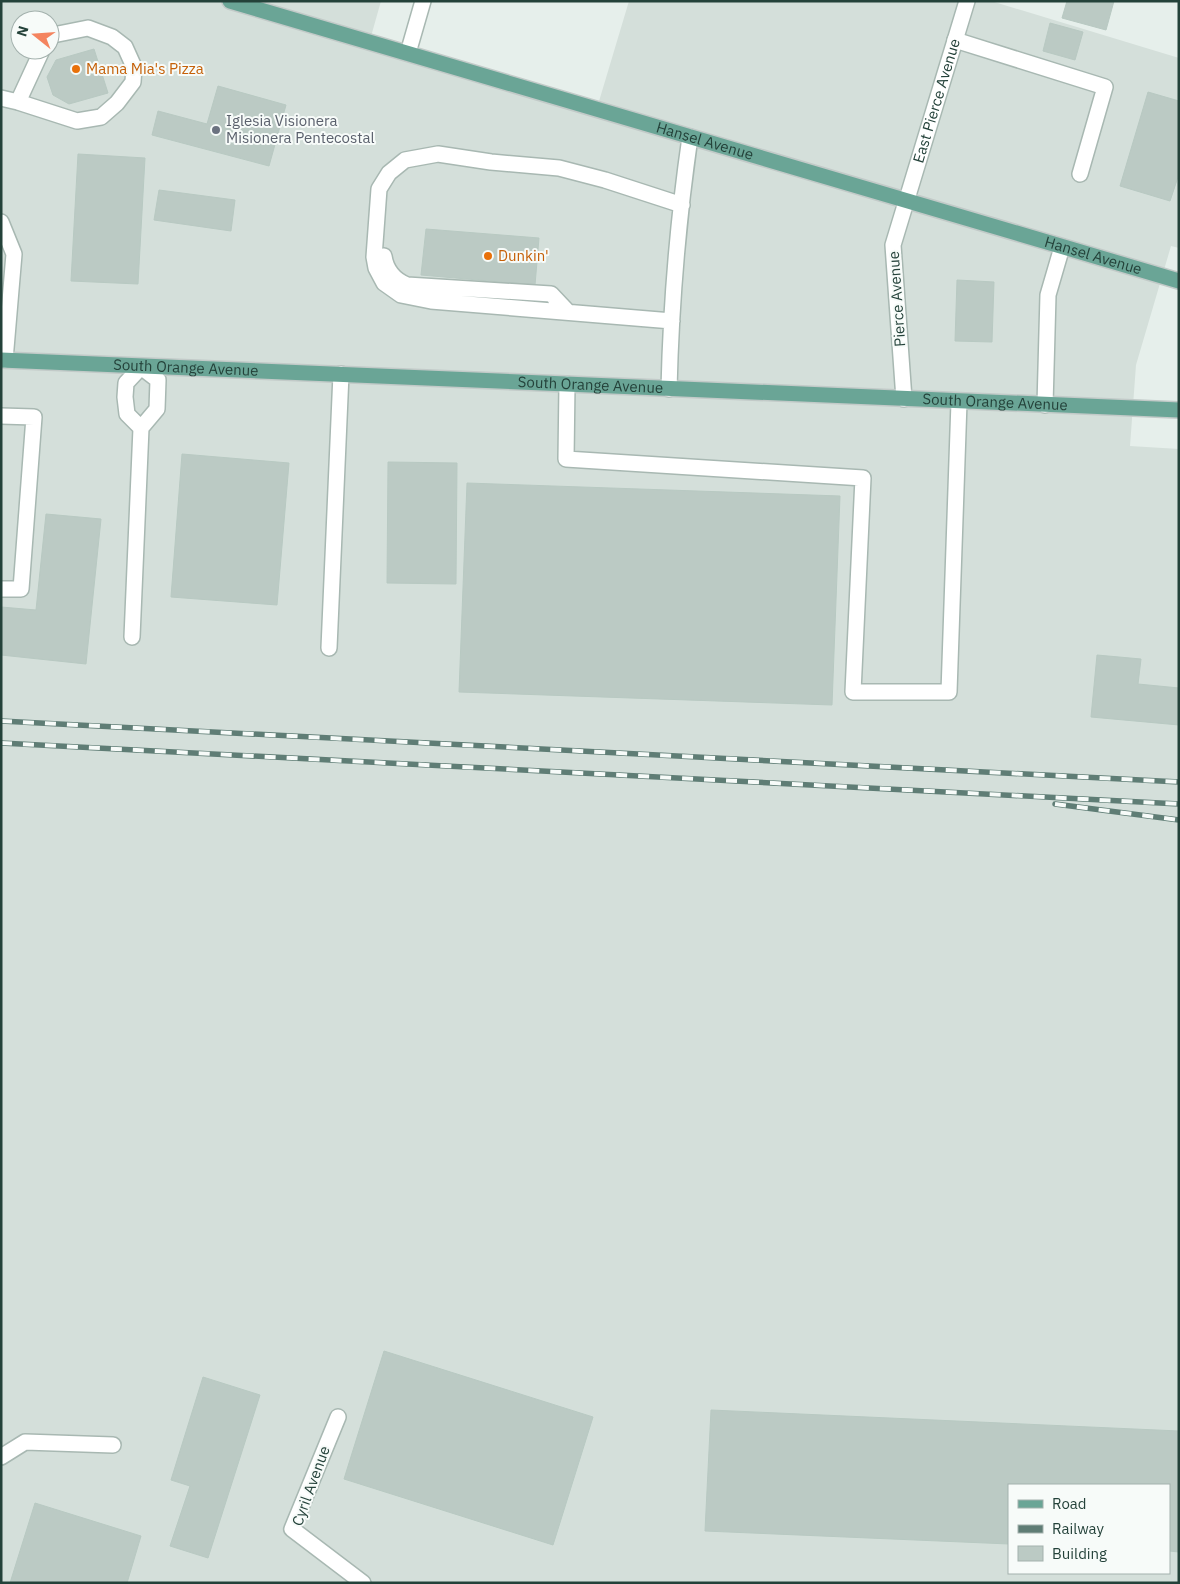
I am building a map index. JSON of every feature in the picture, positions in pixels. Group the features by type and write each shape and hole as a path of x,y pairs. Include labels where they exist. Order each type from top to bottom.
{"main road":[{"name":"Hansel Avenue","path":"230,1 1179,281"},
{"name":"South Orange Avenue","path":"3,360 1179,410"}],"street":[{"path":"408,54 423,1"},
{"name":"East Pierce Avenue","path":"906,201 966,1"},
{"path":"1,98 77,120 101,117 117,103 133,82 134,67 125,47 112,37 88,28 60,34"},
{"path":"955,40 1105,87 1080,174"},
{"path":"18,102 37,60"},
{"path":"669,389 672,321 690,137"},
{"path":"672,321 431,301 401,295 384,283 376,268 374,257 375,230 379,189 389,172 405,160 438,154 491,162 559,168 605,180 682,205"},
{"name":"Pierce Avenue","path":"904,399 893,245 906,201"},
{"path":"1,222 14,254 3,360"},
{"path":"1045,405 1048,294 1062,247"},
{"path":"132,637 141,428 157,409 158,398 158,380 141,367 126,383 125,398 127,414 141,428"},
{"path":"329,648 341,374"},
{"path":"567,384 566,459 863,478 853,692 949,692 959,402"},
{"path":"1,416 34,417 21,590 1,589"},
{"name":"Cyril Avenue","path":"338,1417 292,1529 363,1583"},
{"path":"1,1456 25,1442 113,1445"}],"shaded area":[{"path":"1,1 381,1 370,40 597,108 629,1 991,1 1179,58 1179,248 1171,246 1136,365 1130,446 1179,449 1179,1583 1,1583"}],"building":[{"path":"1067,1 1114,1 1106,30 1062,18"},
{"path":"1050,23 1083,32 1075,60 1043,51"},
{"name":"Mama Mia's Pizza","path":"94,49 108,93 69,104 53,95 47,77 56,60"},
{"name":"Iglesia Visionera Misionera Pentecostal","path":"218,86 286,105 269,166 152,135 158,111 207,124"},
{"path":"1148,92 1179,101 1179,174 1170,201 1120,186"},
{"path":"78,154 145,158 138,284 71,281"},
{"path":"159,190 235,200 231,231 154,220"},
{"path":"426,229 539,238 535,285 421,275"},
{"path":"957,280 994,282 992,342 955,341"},
{"path":"182,454 289,463 277,605 171,597"},
{"path":"388,462 457,463 456,584 387,583"},
{"path":"467,483 840,496 832,705 459,692"},
{"path":"46,514 101,519 86,664 1,655 1,607 36,610"},
{"path":"1097,655 1141,659 1138,684 1179,688 1179,725 1091,717"},
{"path":"384,1351 593,1417 553,1545 344,1479"},
{"path":"203,1377 260,1395 208,1558 170,1546 190,1486 171,1480"},
{"path":"711,1410 1179,1431 1179,1552 1170,1551 1170,1484 1008,1484 1008,1544 705,1531"},
{"path":"35,1503 141,1536 127,1583 10,1583"}],"railway":[{"path":"1,721 1179,782"},
{"path":"1,743 1179,804"},
{"path":"1055,804 1179,820"}],"place":[{"name":"Mama Mia's Pizza","path":"76,69"},
{"name":"Iglesia Visionera Misionera Pentecostal","path":"216,130"},
{"name":"Dunkin'","path":"488,256"}]}
